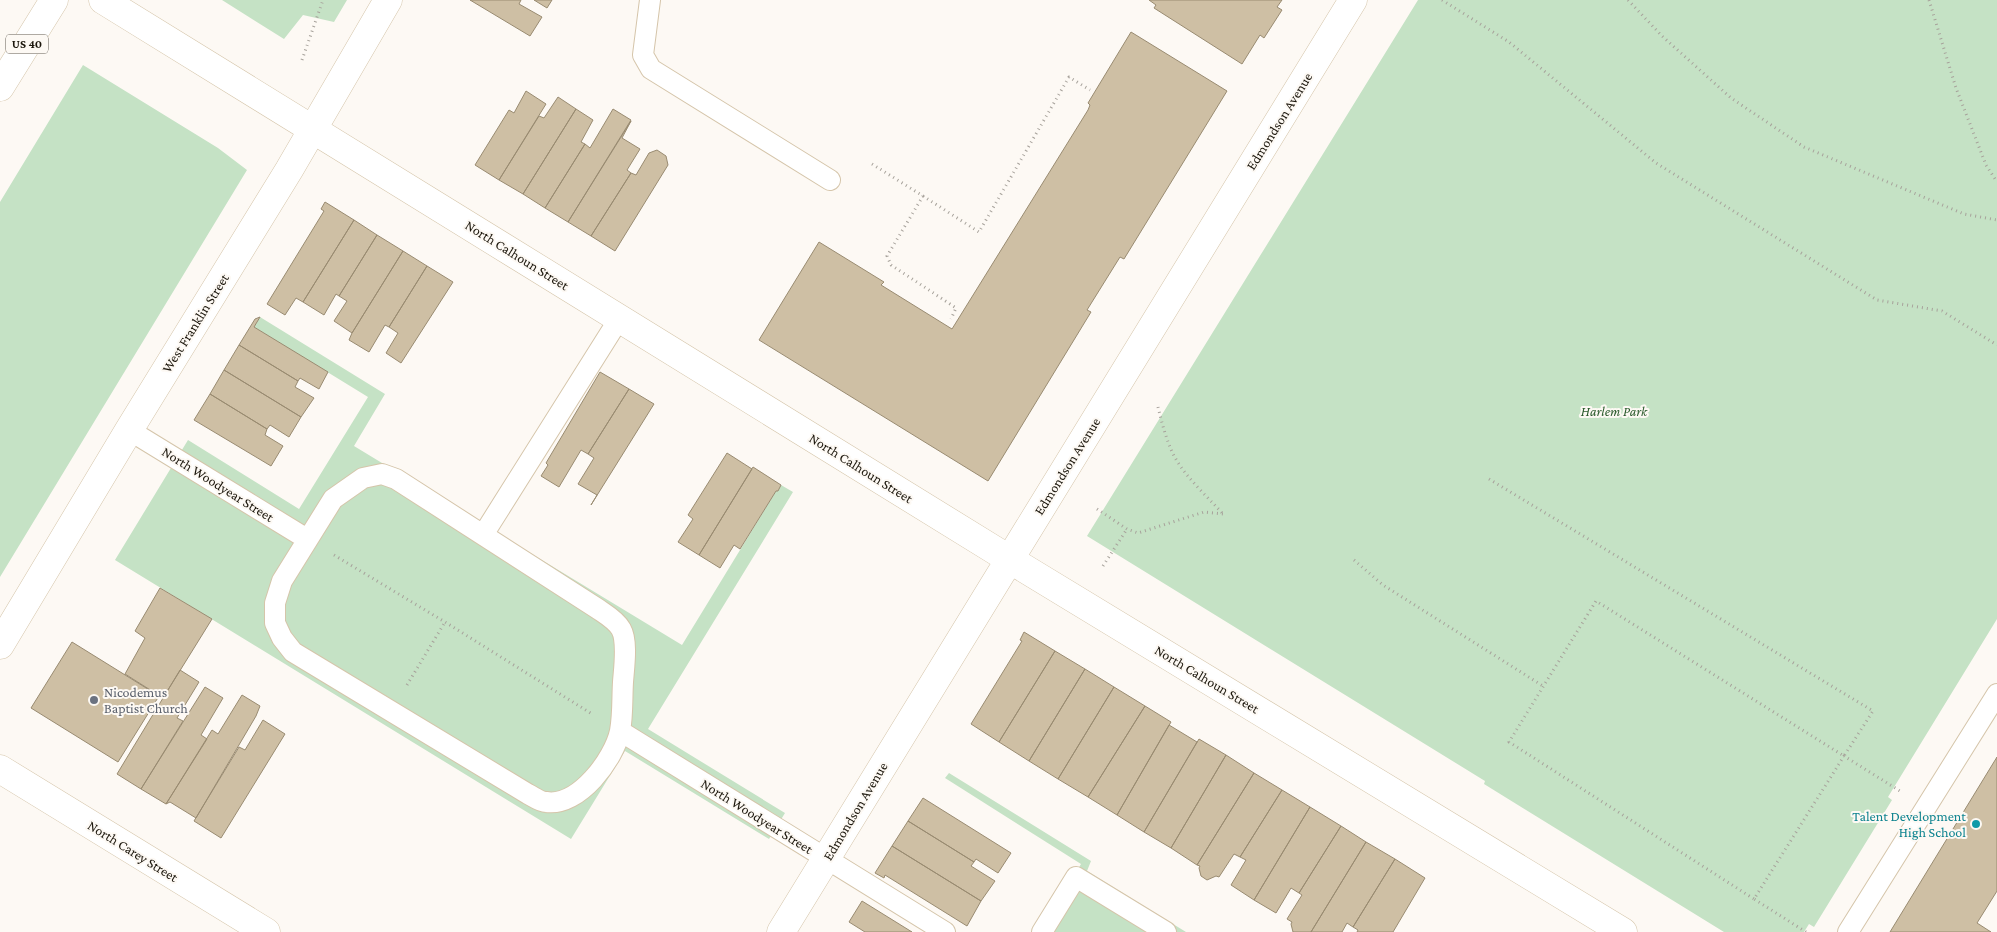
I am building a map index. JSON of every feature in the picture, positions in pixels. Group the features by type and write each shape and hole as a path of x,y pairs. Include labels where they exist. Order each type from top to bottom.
{"main road":[{"name":"US 40","path":"0,87 54,0"},
{"name":"West Franklin Street","path":"0,645 312,131 388,0"},
{"name":"Edmondson Avenue","path":"781,932 1353,0"},
{"name":"North Calhoun Street","path":"112,6 1009,559 1622,932"},
{"name":"North Carey Street","path":"0,769 266,932"}],"lane":[{"path":"650,0 643,55 651,68 830,180"},
{"path":"483,535 619,319"},
{"name":"North Woodyear Street","path":"129,430 307,539"},
{"path":"382,474 396,479 483,535 598,609 621,629 624,640 625,662 620,732 613,751 595,777 582,791 561,801 546,802 528,794 294,652 282,638 275,623 275,603 282,581 307,539 333,499 363,478 382,474"},
{"path":"1848,932 1997,694"},
{"name":"North Woodyear Street","path":"620,732 945,932"},
{"path":"1042,932 1076,877 1166,932"}],"path":[{"path":"302,60 323,0"},
{"path":"1442,0 1509,42 1656,163 1721,204 1877,300 1942,311 1997,345"},
{"path":"1628,0 1662,36 1731,98 1804,147 1964,214 1997,220"},
{"path":"1929,0 1956,88 1986,165 1997,182"},
{"path":"872,164 979,232 1069,78 1090,90"},
{"path":"923,196 887,256 891,265 956,308 951,319"},
{"path":"1097,510 1127,529 1138,533 1204,512 1223,514 1186,474 1174,456 1167,440 1158,407"},
{"path":"1489,479 1873,711 1754,899"},
{"path":"1103,566 1127,529"},
{"path":"307,539 445,622 620,732"},
{"path":"1354,560 1383,585 1543,686"},
{"path":"1806,932 1509,742 1596,602 1926,807"},
{"path":"392,711 445,622"}],"green space":[{"path":"222,0 347,0 334,22 303,15 284,39"},
{"name":"Harlem Park","path":"1418,0 1997,0 1997,619 1888,797 1892,800 1814,927 1809,924 1804,932 1724,932 1484,784 1485,781 1087,536"},
{"path":"83,65 218,148 247,170 0,577 0,202"},
{"path":"260,317 385,394 354,446 682,645 776,491 778,491 781,485 793,492 648,729 785,813 769,839 625,751 571,839 115,560 188,440 299,509 368,397 254,327"},
{"path":"949,773 1091,861 1087,871 1186,932 1040,932 1081,864 945,778"}],"building":[{"path":"470,0 521,0 519,4 542,17 530,36"},
{"path":"534,0 552,0 547,8"},
{"path":"1149,0 1282,0 1277,7 1282,10 1264,38 1260,35 1242,64 1154,8 1156,5"},
{"path":"1131,32 1227,91 1124,259 1120,257 1087,310 1091,312 988,481 759,340 819,242 884,282 881,285 952,329 1088,110 1090,105 1088,103"},
{"path":"526,91 546,104 499,180 475,165 509,110 514,113"},
{"path":"558,97 576,109 523,194 499,180 539,116 544,118"},
{"path":"576,109 593,120 581,142 585,144 545,208 523,194"},
{"path":"613,109 631,120 568,222 545,208 585,144 590,148"},
{"path":"631,121 622,138 640,149 627,170 631,173 591,236 568,222"},
{"path":"657,150 666,156 668,165 615,251 591,236 631,173 636,175 649,153"},
{"path":"325,202 354,220 303,302 296,298 285,315 267,304 324,211 321,209"},
{"path":"354,220 377,235 339,296 336,294 324,315 303,302"},
{"path":"377,235 403,251 352,333 334,321 347,301 339,296"},
{"path":"403,251 427,266 389,327 385,325 369,352 349,340"},
{"path":"427,266 453,282 401,363 386,353 398,333 389,327"},
{"path":"260,317 254,327 328,372 319,389 300,378 298,381 239,345 255,319"},
{"path":"239,345 298,381 295,387 314,398 301,417 224,370"},
{"path":"224,370 301,417 289,437 270,425 267,429 210,394"},
{"path":"600,372 629,389 588,454 581,450 559,487 541,476 548,465 546,463"},
{"path":"629,389 654,404 591,505 597,495 578,484 594,458 588,454"},
{"path":"210,394 267,429 265,435 283,446 271,466 194,420"},
{"path":"727,453 752,469 699,555 678,542 693,519 688,515"},
{"path":"753,467 781,485 740,549 734,545 720,568 699,555"},
{"path":"160,588 212,619 163,698 125,674 145,638 135,631"},
{"path":"1024,632 1055,651 999,742 971,724 1022,641 1020,640"},
{"path":"72,642 159,696 118,762 31,708"},
{"path":"1055,651 1085,669 1029,761 999,742"},
{"path":"1085,669 1114,687 1058,779 1029,761"},
{"path":"180,670 199,682 177,718 183,721 141,789 117,774"},
{"path":"205,687 223,698 201,735 207,739 166,804 141,789"},
{"path":"1114,687 1145,706 1088,797 1058,779"},
{"path":"242,695 260,706 196,818 170,802 166,804 212,730 218,734"},
{"path":"1145,706 1171,722 1117,815 1088,797"},
{"path":"263,720 285,734 221,838 194,821 239,747 245,750"},
{"path":"1169,725 1197,742 1144,832 1117,815"},
{"path":"1199,739 1226,755 1171,848 1144,832"},
{"path":"1226,755 1254,773 1197,865 1171,848"},
{"name":"Talent Development High School","path":"1997,757 1997,891 1977,923 1991,932 1890,932"},
{"path":"1254,773 1282,790 1240,857 1234,854 1219,877 1216,876 1207,880 1201,876 1200,866 1197,865"},
{"path":"1282,790 1310,807 1254,900 1231,885 1246,860 1240,857"},
{"path":"923,798 1011,853 998,873 976,859 974,862 908,821"},
{"path":"1310,807 1341,826 1299,893 1291,888 1276,913 1254,900"},
{"path":"908,821 974,862 971,866 995,881 981,901 892,846"},
{"path":"1341,826 1366,842 1311,932 1293,932 1292,922 1287,919 1302,895 1299,893"},
{"path":"1366,842 1395,859 1353,927 1347,923 1342,932 1311,932"},
{"path":"892,846 981,901 967,926 885,875 884,878 875,873"},
{"path":"1395,859 1425,878 1393,932 1357,932 1358,930 1353,927"},
{"path":"862,901 912,932 865,932 849,922"}],"place":[{"name":"Nicodemus Baptist Church","path":"94,700"},
{"name":"Talent Development High School","path":"1976,824"}]}
